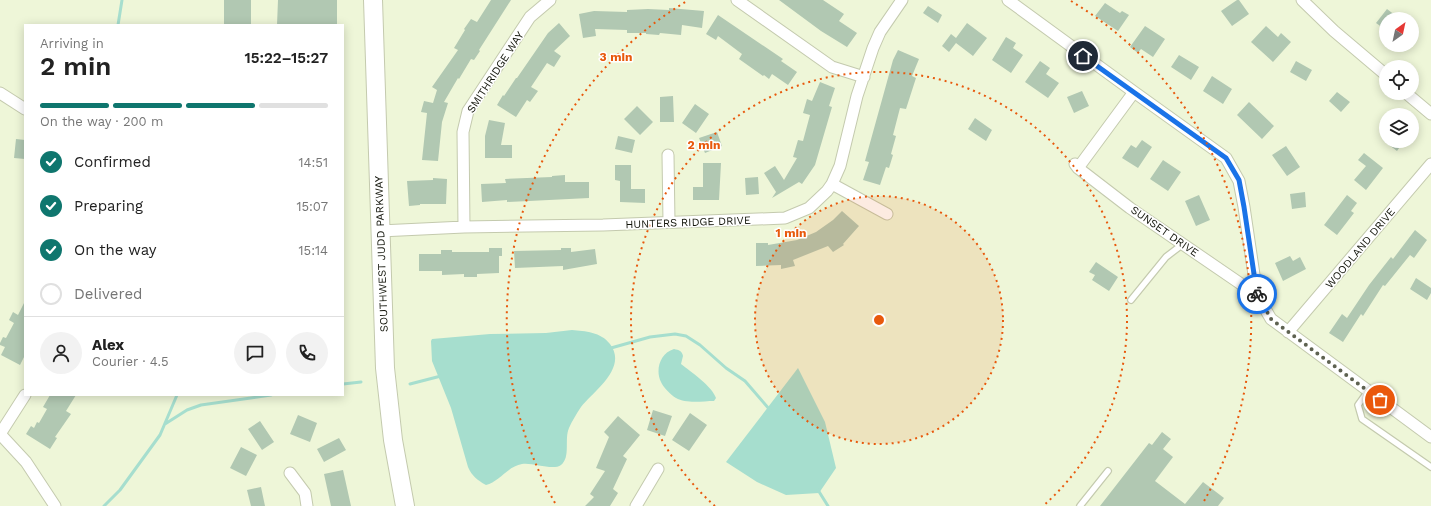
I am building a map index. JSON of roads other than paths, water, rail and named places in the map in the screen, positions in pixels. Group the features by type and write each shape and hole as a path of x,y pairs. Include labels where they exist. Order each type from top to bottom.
{"highway":[{"name":"SOUTHWEST JUDD PARKWAY","path":"374,0 383,335 386,387 395,454 405,506"}],"street":[{"name":"SMITHRIDGE WAY","path":"464,227 463,132 468,111 530,18 550,0"},
{"path":"737,0 832,66 864,76"},
{"name":"HUNTERS RIDGE DRIVE","path":"380,231 464,227 603,225 785,218 810,208 827,191 832,184 840,166 857,96 880,32 902,0"},
{"name":"SUNSET DRIVE","path":"1008,0 1226,158 1239,180 1257,295 1271,319 1368,391 1430,434"},
{"path":"1302,0 1334,31 1379,70"},
{"name":"SUNSET DRIVE","path":"1134,92 1076,166 1130,208 1257,295"},
{"path":"0,93 24,108"},
{"path":"1414,100 1431,114"},
{"path":"668,155 669,222"},
{"name":"WOODLAND DRIVE","path":"1288,332 1431,164"},
{"path":"832,184 887,214"},
{"path":"24,396 0,434 26,462 55,506"},
{"path":"636,506 658,469"},
{"path":"290,473 305,493 307,506"}],"lane":[{"path":"1131,300 1166,257 1183,244"},
{"path":"1368,391 1358,405 1362,419 1431,467"},
{"path":"1080,506 1108,471"}],"water":[{"path":"572,330 592,333 602,337 610,344 614,353 615,362 607,378 581,407 569,428 567,437 567,453 564,462 557,467 526,464 517,465 495,481 486,485 475,478 468,467 451,408 432,361 432,339 490,334 546,333"},
{"path":"674,349 683,354 681,364 714,393 716,398 714,401 690,402 680,400 667,391 663,386 659,377 660,362 665,354"},
{"path":"798,368 825,422 836,468 819,493 786,495 757,482 726,462"}],"waterway":[{"path":"118,24 122,0"},
{"path":"611,348 650,337 675,334 686,336 700,345 726,368 745,381 770,410"},
{"path":"410,384 441,376"},
{"path":"344,384 361,382"},
{"path":"104,506 120,490 160,435 177,396"},
{"path":"165,424 187,410 201,405 264,396"},
{"path":"818,490 828,506"}]}
